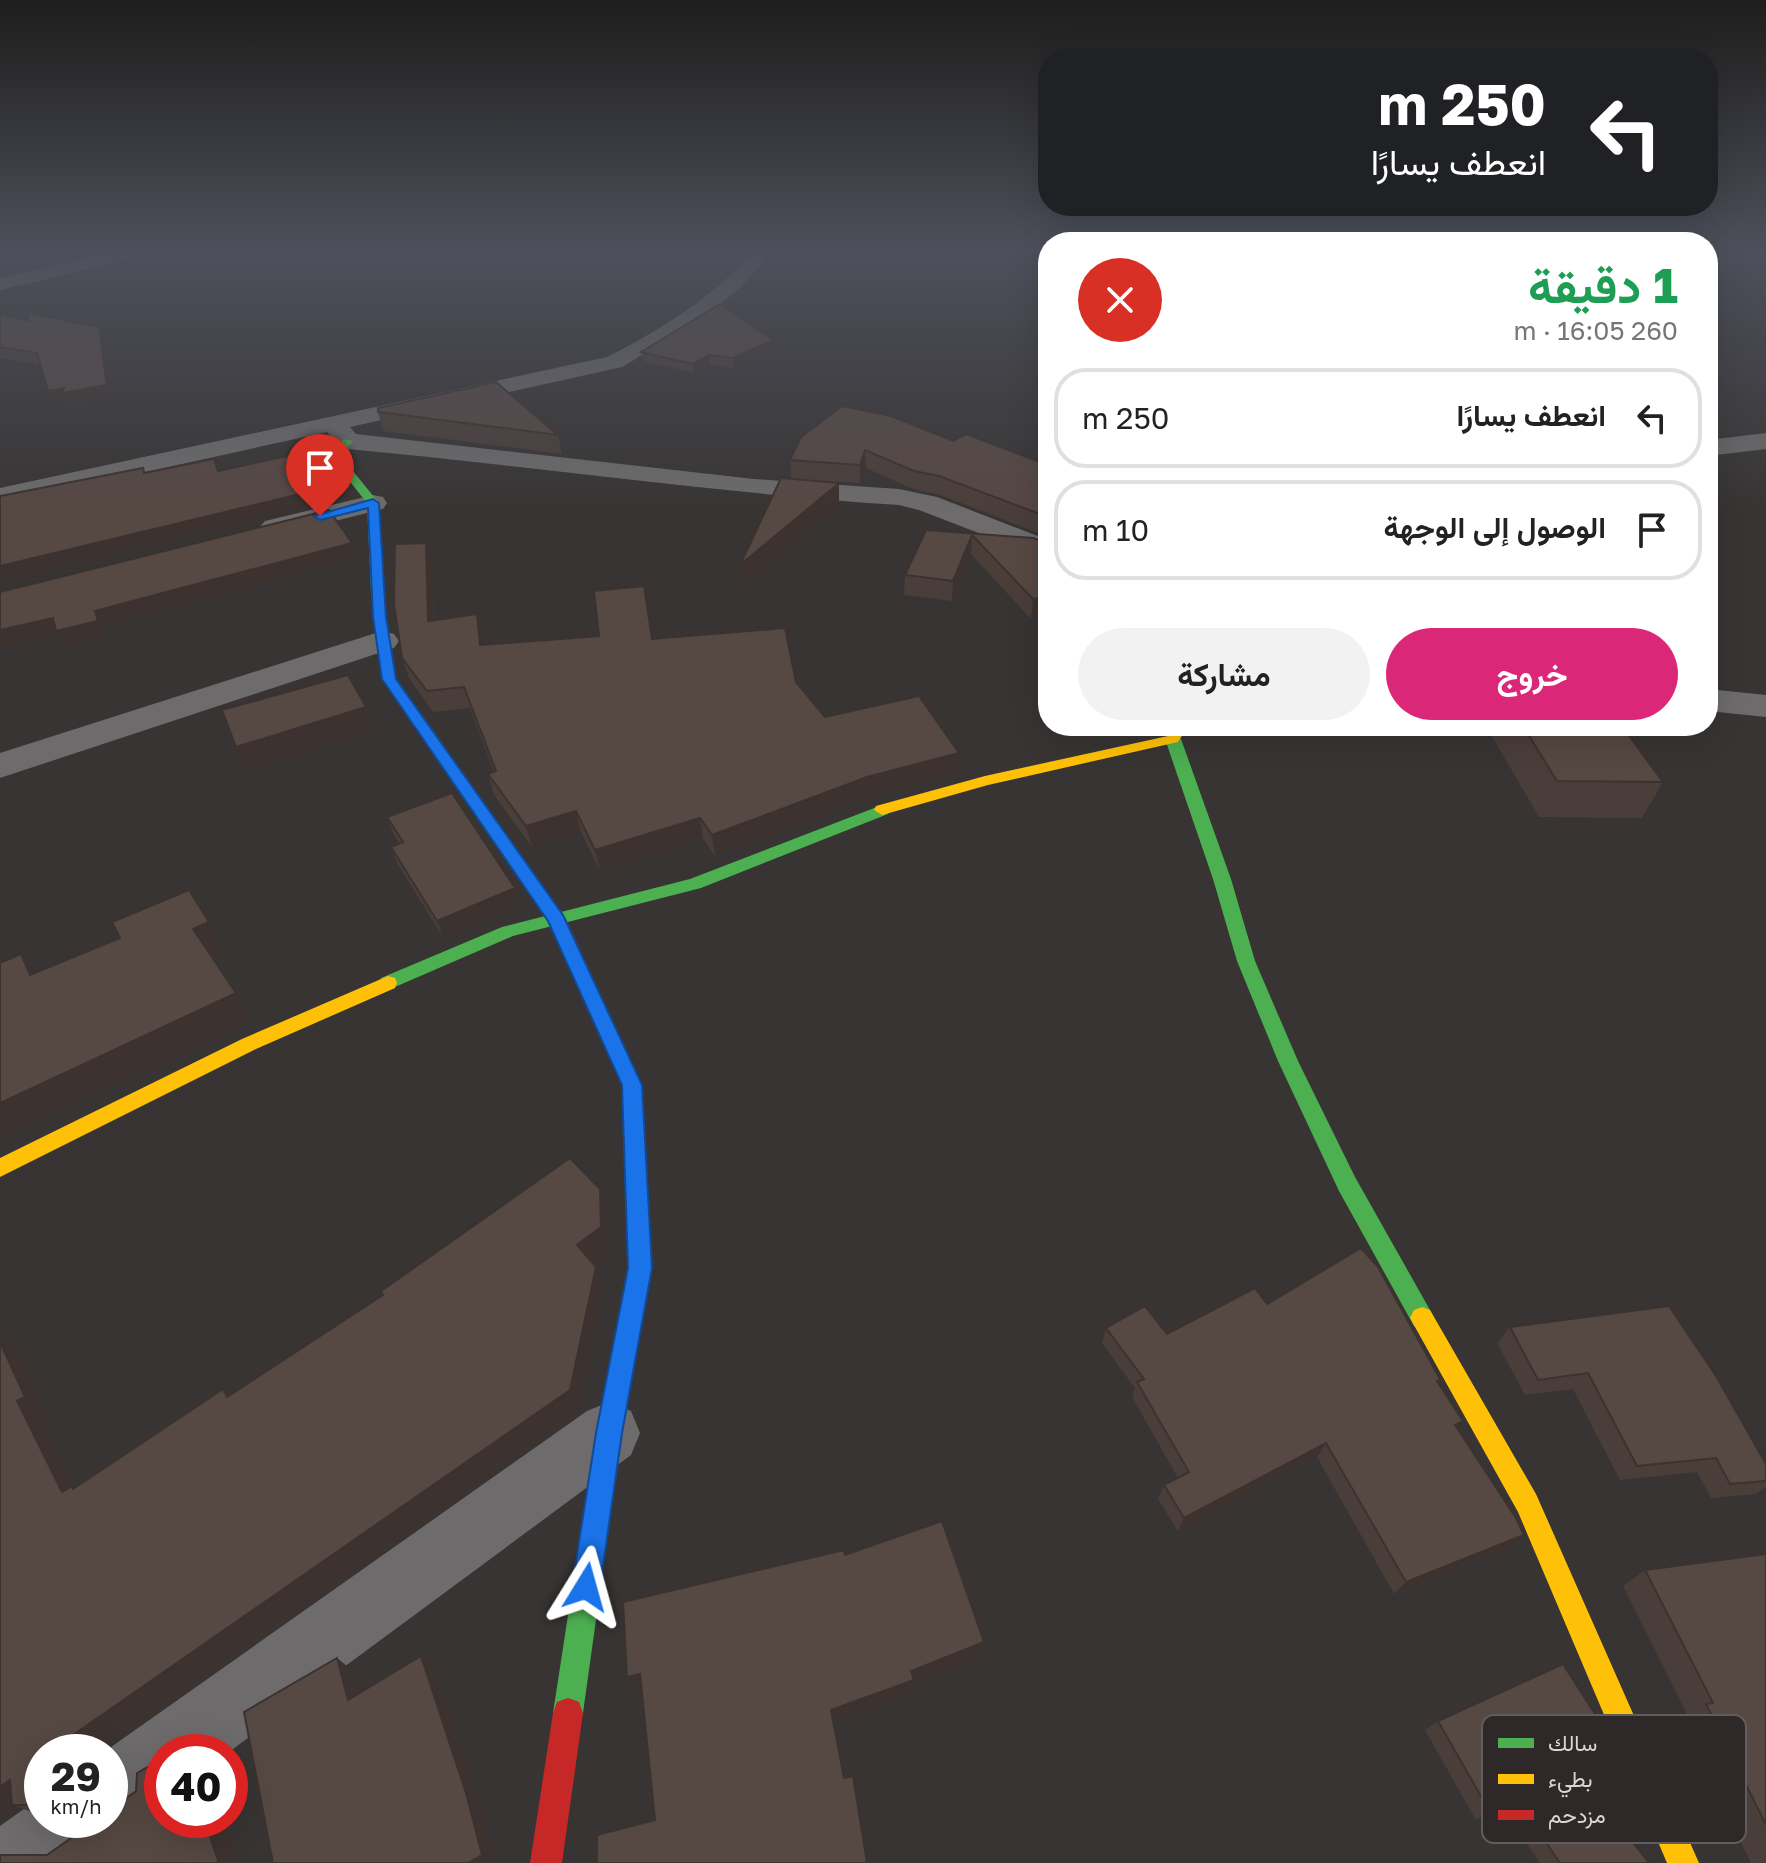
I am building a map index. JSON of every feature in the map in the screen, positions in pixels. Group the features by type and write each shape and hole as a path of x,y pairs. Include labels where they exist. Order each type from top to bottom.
{"street":[{"path":"0,496 341,433 614,362 653,339"},
{"path":"341,433 337,459 373,503 382,641 389,679 557,919 632,1085 640,1268 609,1433 546,1863"},
{"path":"341,433 754,487 899,497 927,503 1038,547"},
{"path":"1718,447 1766,441"},
{"path":"242,536 373,503"},
{"path":"0,766 382,641"},
{"path":"1718,701 1766,706"},
{"path":"0,1168 249,1044 508,931 695,884 882,810 1161,736"},
{"path":"1178,736 1246,961 1288,1061 1347,1184 1527,1503 1619,1715"},
{"path":"192,1734 609,1433"},
{"path":"14,1863 48,1838"},
{"path":"1674,1843 1683,1863"}],"building":[{"path":"0,339 101,339 107,385 62,393 64,388 48,391 37,353 0,347"},
{"path":"662,339 773,340 733,358 709,355 693,364 641,352"},
{"path":"496,382 558,435 378,412 378,408"},
{"path":"842,406 891,416 953,441 966,434 1038,461 1038,513 939,476 914,471 865,450 860,465 790,460 801,437"},
{"path":"319,449 346,483 0,566 0,496 143,468 144,473 214,459 218,471"},
{"path":"781,478 839,483 740,565"},
{"path":"329,510 352,543 95,611 98,621 56,631 53,618 0,630 0,592"},
{"path":"926,530 1038,540 1038,598 1033,599 972,535 953,581 905,575"},
{"path":"426,543 428,621 477,614 480,645 599,636 594,591 644,586 652,639 785,628 796,682 825,717 919,696 959,753 867,777 712,835 700,818 595,850 576,811 526,826 488,774 496,771 464,687 427,691 402,658 394,604 395,544"},
{"path":"348,675 366,707 236,747 222,710"},
{"path":"1529,736 1629,736 1663,782 1557,781"},
{"path":"452,793 515,888 437,921 391,847 403,842 387,817"},
{"path":"189,890 209,922 193,929 236,993 0,1103 0,963 21,954 30,975 120,938 112,922"},
{"path":"570,1158 600,1189 601,1227 577,1245 596,1267 570,1390 74,1734 24,1734 24,1805 12,1805 10,1780 0,1787 0,1342 25,1397 17,1401 62,1492 72,1486 73,1489 223,1389 227,1397 383,1295 381,1291"},
{"path":"1361,1248 1378,1267 1440,1379 1437,1381 1463,1421 1455,1425 1524,1535 1406,1582 1326,1443 1184,1518 1164,1485 1189,1472 1137,1382 1144,1379 1106,1328 1145,1306 1167,1334 1255,1288 1267,1304"},
{"path":"1669,1306 1716,1376 1766,1464 1766,1481 1730,1484 1716,1458 1637,1466 1588,1373 1538,1380 1510,1327"},
{"path":"942,1521 984,1642 911,1671 914,1680 831,1710 844,1778 853,1776 867,1863 597,1863 597,1835 655,1820 640,1674 627,1677 623,1602 844,1550 845,1555"},
{"path":"1766,1554 1766,1825 1746,1785 1746,1715 1711,1715 1706,1704 1713,1703 1645,1570"},
{"path":"421,1656 466,1793 482,1855 468,1863 273,1863 244,1712 337,1658 348,1700"},
{"path":"1563,1664 1596,1715 1482,1715 1482,1798 1438,1721"},
{"path":"144,1769 144,1838 210,1838 219,1863 0,1863 0,1855 47,1855 71,1838 128,1838 128,1797 136,1791 137,1773"},
{"path":"1547,1843 1633,1843 1649,1863 1560,1863"}],"traffic: fast":[{"path":"348,441 340,449 337,459 373,503 377,592 389,679 435,744"},
{"path":"1173,739 1222,879 1246,961 1288,1061 1347,1184 1422,1318"},
{"path":"388,983 508,931 695,884 882,810"},
{"path":"568,1713 609,1433 640,1261"}],"traffic: slow":[{"path":"882,810 985,781 1173,739 1175,736"},
{"path":"0,1168 249,1044 388,983"},
{"path":"1422,1318 1527,1503 1619,1715"},
{"path":"1674,1843 1683,1863"}],"traffic: jam":[{"path":"435,744 557,919 632,1085 640,1261"},
{"path":"546,1863 568,1713"}],"route":[{"path":"320,516 373,503 379,617 389,679 557,919 632,1085 640,1268 609,1433 586,1587"}]}
